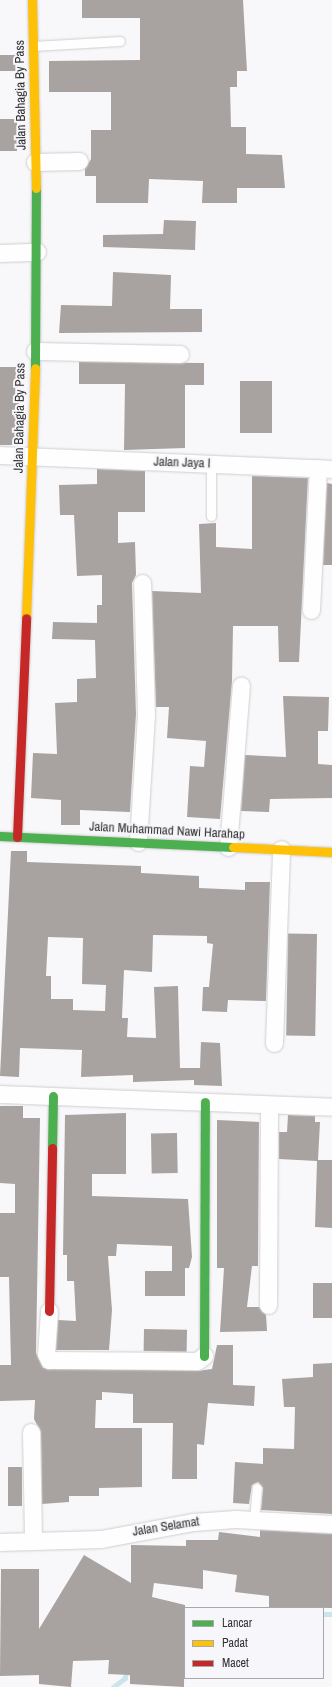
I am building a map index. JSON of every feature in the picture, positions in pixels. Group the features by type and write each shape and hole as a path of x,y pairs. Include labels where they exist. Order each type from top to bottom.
{"main road":[{"name":"Jalan Bahagia By Pass","path":"17,837 33,458 37,252 32,0"},
{"name":"Jalan Muhammad Nawi Harahap","path":"0,836 332,852"},
{"path":"49,1311 53,1096"},
{"path":"204,1356 205,1102"}],"street":[{"path":"35,162 79,161"},
{"path":"0,253 37,252"},
{"path":"35,351 180,354"},
{"name":"Jalan Jaya I","path":"0,455 33,458 325,469"},
{"path":"310,610 325,469"},
{"path":"138,842 146,714 142,582"},
{"path":"228,847 241,686"},
{"path":"274,1043 281,849"},
{"path":"0,1094 332,1107"},
{"path":"268,1305 269,1105"},
{"path":"49,1311 46,1354 49,1360 197,1361 204,1356"},
{"path":"31,1432 34,1541"},
{"name":"Jalan Selamat","path":"0,1542 100,1539 193,1522 254,1520 332,1524"}],"lane":[{"path":"33,46 120,42"},
{"path":"211,464 211,516"},
{"path":"254,1520 257,1488"}],"building":[{"path":"82,0 243,0 247,71 237,71 237,87 230,87 231,127 246,127 246,154 282,155 285,188 237,188 237,203 202,203 203,181 149,179 148,203 96,203 96,176 85,176 85,169 91,159 91,130 111,130 111,92 49,92 49,61 140,60 140,18 82,18"},
{"path":"0,55 17,55 17,71 0,71"},
{"path":"0,119 17,119 17,151 0,151"},
{"path":"164,220 196,221 195,250 103,247 103,235 163,234"},
{"path":"113,272 171,275 170,309 202,309 202,332 59,333 61,305 112,306"},
{"path":"79,362 204,363 204,385 185,385 185,448 124,450 125,384 79,384"},
{"path":"0,367 17,367 21,445 0,445"},
{"path":"240,381 272,381 272,433 240,433"},
{"path":"97,469 145,471 145,512 118,512 118,543 135,542 136,575 132,583 136,714 130,812 80,810 80,825 61,825 61,800 31,798 33,753 57,754 55,703 77,702 77,679 96,678 95,640 52,639 53,622 97,623 97,605 102,605 102,575 77,576 74,515 60,515 59,485 97,484"},
{"path":"252,476 308,478 299,662 279,662 278,626 233,626 232,682 220,819 187,817 190,766 204,767 206,741 167,738 169,707 156,707 152,591 201,593 199,524 216,523 216,547 252,549"},
{"path":"327,483 332,484 332,565 323,565"},
{"path":"283,696 329,697 328,731 318,731 318,764 332,765 332,798 270,799 269,812 241,811 245,755 286,757"},
{"path":"11,851 27,851 27,862 141,866 141,873 199,876 199,888 245,890 245,882 270,882 266,1001 228,1000 227,1012 202,1011 203,987 209,987 213,944 207,943 207,936 153,935 152,972 124,970 122,1018 128,1018 127,1037 156,1038 154,987 178,986 180,1068 200,1068 201,1042 220,1043 222,1086 194,1085 194,1080 133,1082 133,1075 81,1077 82,1050 20,1048 19,1077 0,1076","holes":["48,937 83,938 82,984 106,985 105,1011 73,1010 73,999 51,999 51,976 46,976"]},
{"path":"288,933 317,934 315,1036 286,1035"},
{"path":"0,1106 23,1106 23,1118 40,1118 36,1353 43,1368 197,1371 212,1369 217,1345 233,1345 233,1385 255,1386 254,1406 208,1403 204,1445 197,1444 197,1479 172,1479 173,1423 133,1423 133,1394 102,1392 102,1400 96,1400 95,1428 142,1428 142,1487 99,1488 99,1496 69,1496 69,1502 42,1504 41,1432 34,1419 35,1400 0,1401 0,1365 11,1365 9,1277 0,1277 0,1213 15,1213 15,1184 0,1183"},
{"path":"126,1113 126,1174 92,1174 92,1196 188,1199 192,1257 189,1268 185,1268 185,1296 145,1296 145,1271 172,1271 172,1246 117,1244 116,1256 108,1256 112,1310 109,1350 56,1350 58,1320 76,1321 74,1281 67,1281 67,1255 63,1255 65,1115"},
{"path":"288,1115 315,1116 315,1122 320,1122 318,1160 332,1160 332,1228 315,1227 317,1161 279,1159 279,1132 287,1132"},
{"path":"217,1120 259,1122 258,1266 252,1266 247,1307 259,1307 266,1315 267,1331 220,1332 224,1268 217,1268"},
{"path":"151,1133 177,1133 178,1173 152,1173"},
{"path":"313,1283 332,1283 332,1318 313,1318"},
{"path":"144,1329 187,1330 187,1352 144,1351"},
{"path":"332,1363 332,1514 261,1510 263,1488 258,1482 252,1485 249,1504 233,1503 235,1462 263,1464 263,1448 294,1449 295,1407 284,1407 282,1379 313,1377 313,1364"},
{"path":"8,1467 22,1467 22,1506 8,1506"},
{"path":"260,1530 332,1534 332,1608 269,1607 269,1596 235,1592 237,1575 203,1570 203,1589 154,1583 152,1597 185,1605 184,1687 130,1684 130,1675 108,1674 109,1660 73,1661 71,1687 39,1684 39,1675 0,1676 1,1569 39,1569 39,1629 84,1555 131,1583 131,1545 186,1546 186,1540 218,1540 219,1532 260,1537"}],"waterway":[{"path":"324,1614 332,1614"},
{"path":"113,1687 125,1678 126,1668"}],"traffic: fast":[{"path":"35,368 36,188"},
{"path":"0,836 233,847"},
{"path":"52,1148 53,1096"},
{"path":"204,1356 205,1102"}],"traffic: slow":[{"path":"32,0 36,188"},
{"path":"26,618 35,368"},
{"path":"233,847 332,852"}],"traffic: jam":[{"path":"17,837 26,618"},
{"path":"49,1311 52,1148"}]}
